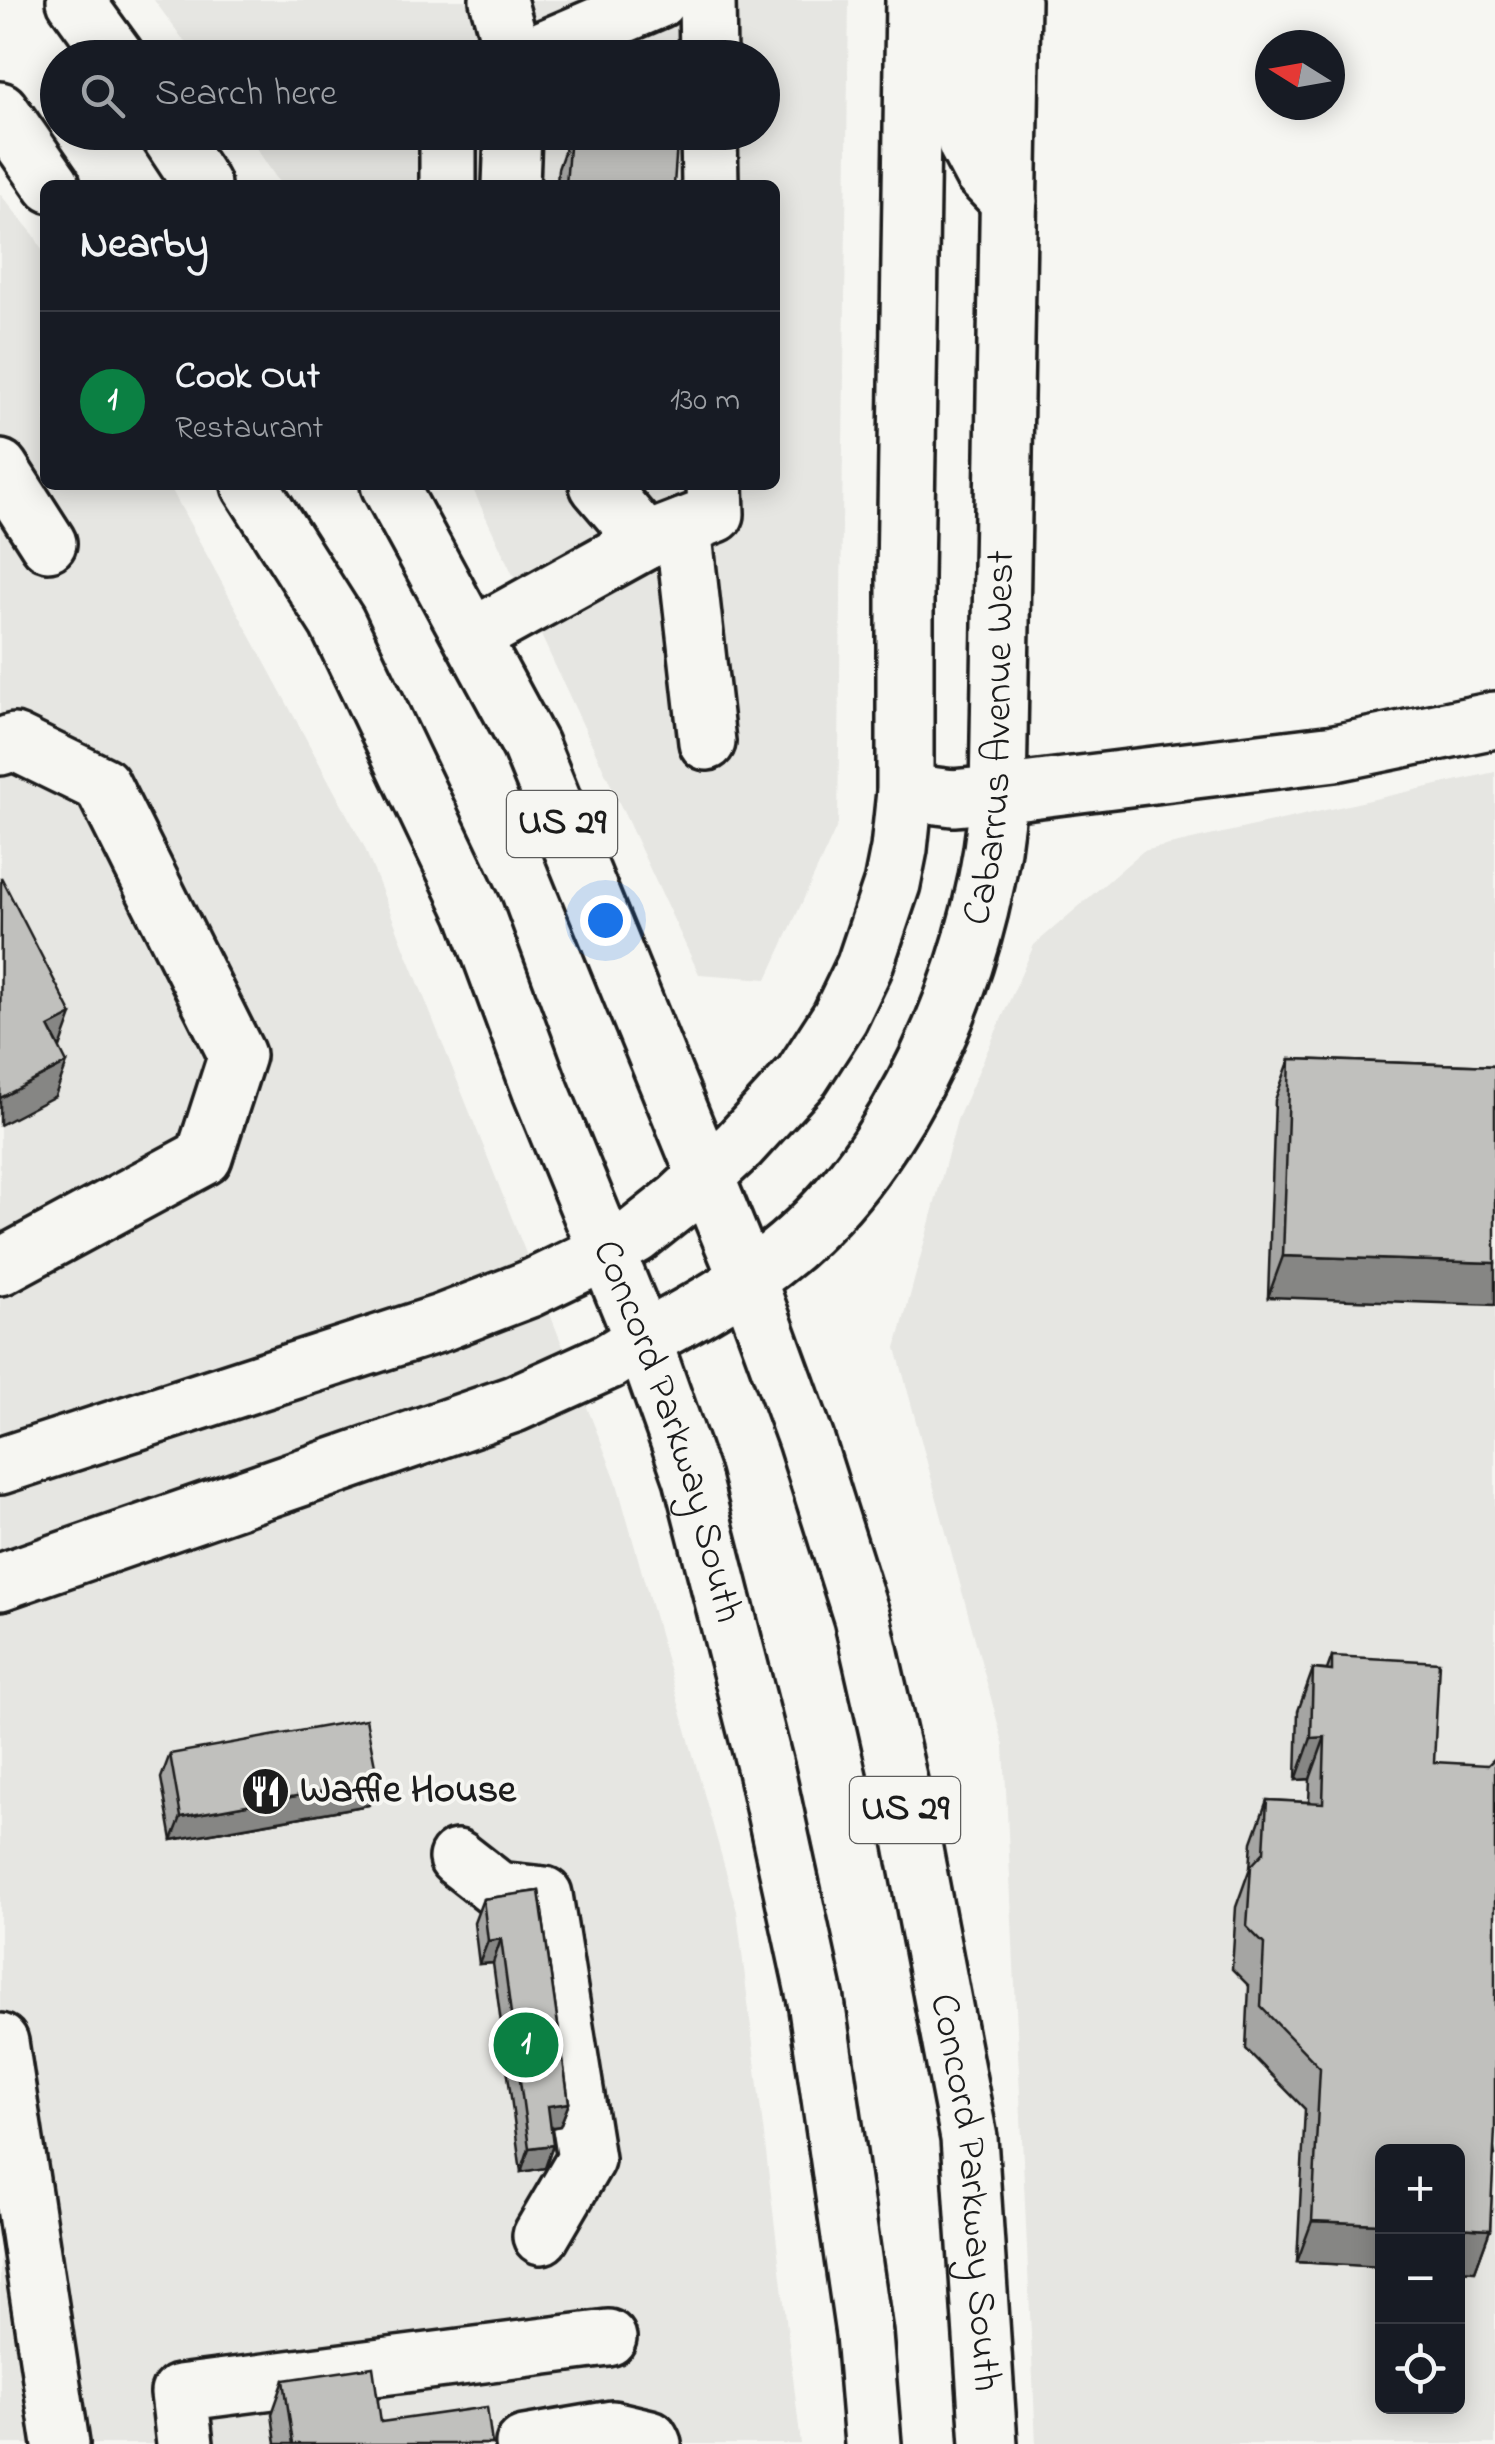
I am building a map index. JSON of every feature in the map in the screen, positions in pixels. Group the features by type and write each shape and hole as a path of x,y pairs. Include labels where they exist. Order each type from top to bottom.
{"main road":[{"path":"498,0 512,40"},
{"path":"561,40 658,0"},
{"path":"707,0 708,40"},
{"name":"Cabarrus Avenue West","path":"0,1466 442,1323 529,1289 606,1252 635,1236 707,1176 802,1076 840,1017 874,942 892,884 905,792 914,0"},
{"path":"965,0 966,143 982,173 1009,201"},
{"name":"Cabarrus Avenue West","path":"0,1582 514,1404 609,1361 704,1308 784,1252 848,1188 876,1148 908,1094 947,1012 974,936 994,841 1012,0"},
{"path":"0,110 49,180"},
{"path":"179,150 199,180"},
{"path":"448,150 448,180"},
{"path":"511,180 512,150"},
{"path":"709,150 710,180"},
{"path":"0,468 48,543"},
{"name":"Concord Parkway South","path":"253,490 337,622 467,895 643,1340 692,1478 766,1770 816,2001 864,2334 873,2444"},
{"name":"Concord Parkway South","path":"393,490 530,744 747,1278 806,1440 862,1618 912,1839 969,2138 989,2444"},
{"path":"611,490 681,518"},
{"path":"472,637 681,518"},
{"path":"681,518 707,742"},
{"path":"905,792 952,798 998,794 1335,753 1495,720"},
{"path":"0,747 14,742 102,784 237,1055 204,1157 0,1267"},
{"path":"456,1858 498,1890 544,1895 586,2159 541,2236"},
{"path":"0,2042 62,2444"},
{"path":"185,2444 179,2393 608,2338"},
{"path":"524,2444 612,2430 650,2438 653,2444"}],"shaded area":[{"path":"154,0 849,0 838,824 767,979 699,974 473,490 780,490 780,180 278,180 257,150 780,150 780,40 183,40"},
{"path":"0,194 40,246 40,490 172,490 364,846 616,1480 737,1911 801,2444 0,2444"},
{"path":"1495,772 1495,2444 1036,2444 1004,1746 896,1348 957,1120 1034,945 1143,851"}],"building":[{"path":"569,150 676,150 674,180 566,180"},
{"path":"1,877 72,1015 49,1027 67,1063 0,1098"},
{"path":"1290,1059 1495,1066 1495,1263 1283,1256"},
{"path":"1332,1656 1439,1662 1434,1762 1488,1765 1495,1758 1495,2129 1490,2230 1465,2228 1465,2144 1375,2144 1375,2224 1312,2221 1320,2068 1261,2007 1264,1944 1247,1927 1251,1866 1264,1852 1267,1800 1323,1803 1325,1737 1311,1738 1313,1669 1332,1671"},
{"name":"Waffle House","path":"366,1719 378,1781 181,1817 170,1754"},
{"path":"539,1891 569,2103 548,2106 553,2145 529,2148 501,1939 488,1941 483,1899"},
{"path":"373,2367 381,2422 487,2407 492,2444 293,2444 284,2380"}],"place":[{"name":"Waffle House","path":"265,1791"},
{"name":"Cook Out","path":"526,2045"}]}
